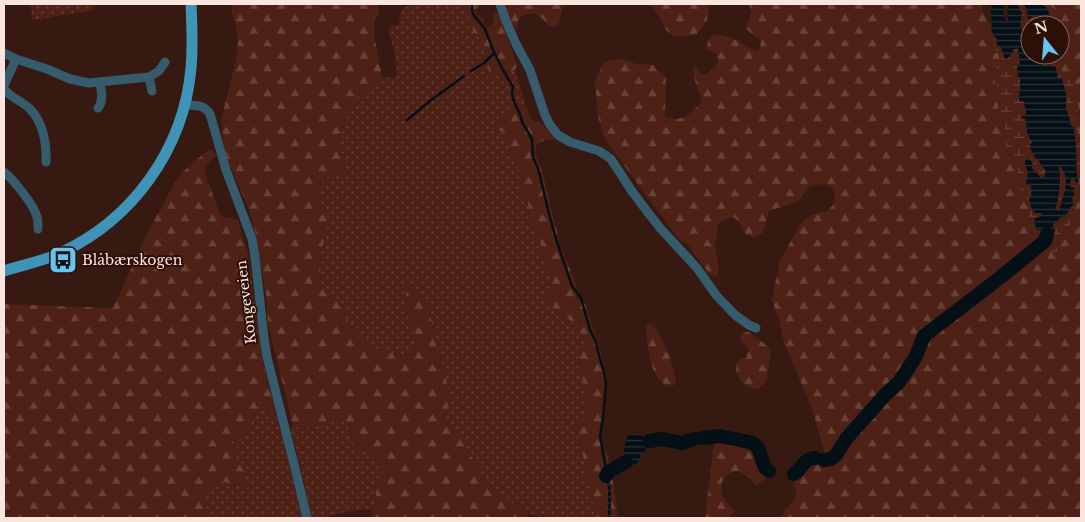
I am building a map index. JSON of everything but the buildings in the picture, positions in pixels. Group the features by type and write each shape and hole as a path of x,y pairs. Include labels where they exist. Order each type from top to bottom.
{"main road":[{"path":"4,270 33,263 60,253 93,235 134,199 160,165 176,131 185,105 191,68 191,4"}],"street":[{"path":"500,4 516,44 530,70 550,125 558,135 570,142 599,151 611,159 649,214 697,268 716,295 735,315 756,328"},
{"path":"4,53 70,79 89,83 148,77 159,71 165,62"},
{"path":"4,85 16,59"},
{"path":"148,77 152,91"},
{"path":"98,108 101,100 100,82"},
{"path":"4,89 13,98 30,109 37,118 47,149 46,162"},
{"name":"Kongeveien","path":"185,105 202,106 210,114 226,170 252,239 267,357 307,518"},
{"path":"4,172 18,186 33,207 37,216 38,229"}],"green space":[{"path":"30,4 94,4 95,10 33,20"},
{"path":"232,4 378,5 379,12 374,20 374,35 382,77 354,100 337,141 345,163 344,177 330,175 319,186 319,201 328,218 327,232 321,251 320,282 337,299 351,327 361,341 385,353 410,355 416,346 406,310 406,280 418,290 427,304 450,399 444,416 460,437 491,487 526,513 529,518 372,518 371,509 377,501 375,489 382,475 383,463 367,456 356,448 352,442 350,428 345,421 333,420 305,429 293,426 268,325 266,295 255,231 248,207 227,159 223,139 221,120 236,60 238,40 232,15"},
{"path":"418,4 460,4 470,18 473,31 480,37 486,56 497,75 515,70 530,118 518,109 492,126 495,131 504,132 517,168 523,177 519,186 528,204 531,226 541,245 542,256 552,279 546,299 548,305 568,318 579,330 586,348 578,366 587,393 587,410 573,426 581,444 588,484 597,518 539,518 538,516 526,513 491,487 460,437 444,416 449,399 442,361 427,304 418,290 406,281 406,310 416,346 410,355 385,353 361,341 351,327 337,299 320,282 321,251 327,232 319,201 319,186 330,175 344,176 345,163 337,142 354,100 382,77 394,78 397,75 395,55 388,29 391,28 391,25 400,25 399,20 403,7"},
{"path":"460,4 479,4 479,7 475,10 476,14 484,19 483,23 485,26 489,27 494,19 493,13 499,13 517,65 515,70 497,75 489,72 485,49 480,37 473,31 470,18"},
{"path":"504,4 564,4 557,26 552,27 535,14 528,14 520,17 517,29 515,29 511,24"},
{"path":"649,4 709,4 707,21 696,35 675,37 666,30 658,14"},
{"path":"748,4 989,4 982,5 986,18 991,24 994,47 999,55 993,79 1000,99 998,103 999,114 1003,119 1006,140 1005,153 1015,156 1015,160 1018,161 1019,165 1014,165 1014,167 1018,171 1019,189 1025,192 1031,219 1034,220 1036,228 1044,231 1043,238 1046,245 1055,254 1056,246 1072,219 1081,169 1081,518 781,518 796,497 793,481 798,467 809,455 823,454 824,451 812,408 784,343 772,300 780,260 802,222 811,215 827,211 833,205 835,193 832,188 822,184 809,187 799,201 769,211 763,233 754,238 746,235 738,221 733,217 724,220 718,225 715,246 719,268 717,276 710,275 689,246 680,240 604,138 598,116 595,82 602,65 607,61 621,59 637,64 653,65 666,77 665,117 676,119 685,116 702,102 695,80 694,67 697,67 700,74 703,75 710,72 718,63 717,54 707,50 708,41 713,36 719,35 735,39 755,51 760,48 761,41 747,30 746,24 750,20 751,9"},
{"path":"1017,4 1024,4 1028,15 1022,15"},
{"path":"1041,4 1050,4 1061,15 1048,15"},
{"path":"1050,4 1081,4 1081,151 1076,123 1079,112 1065,76 1061,72 1061,65 1070,65 1070,15 1061,15"},
{"path":"994,37 997,39 996,44 1002,49 1007,59 1013,50 1018,49 1020,62 1017,67 1018,76 1021,81 1019,83 1021,91 1018,97 1025,103 1026,114 1022,118 1026,119 1027,133 1032,142 1030,145 1032,152 1045,170 1045,176 1042,178 1032,168 1033,165 1025,165 1028,172 1026,184 1031,186 1032,191 1030,201 1032,209 1042,213 1041,217 1034,220 1030,217 1025,192 1019,189 1019,181 1015,177 1018,171 1013,166 1019,165 1019,163 1015,160 1015,156 1011,154 1006,155 1005,153 1006,140 1003,119 998,109 1000,99 992,77 997,70 994,64 999,61 999,54 994,46"},
{"path":"1055,65 1063,65 1061,72 1072,83 1074,103 1078,103 1079,108 1077,126 1082,162 1078,182 1076,142 1066,109 1066,94 1062,79 1058,78"},
{"path":"518,109 543,125 555,138 536,145 535,153 543,174 560,244 577,287 576,296 585,304 605,370 606,403 601,443 608,455 609,470 607,471 606,482 608,485 608,518 597,518 588,484 581,444 573,426 587,410 587,393 578,366 580,352 586,348 579,330 568,318 548,305 546,299 552,279 542,256 541,245 531,226 528,204 519,186 523,177 517,168 504,132 491,129 500,120 501,116 509,111"},
{"path":"212,150 216,155 205,167 205,173 219,212 223,217 238,221 248,254 264,366 276,412 271,414 262,401 258,401 257,411 246,431 244,439 238,441 229,439 229,443 236,450 235,459 244,471 244,479 250,483 249,487 246,488 241,483 234,485 220,480 216,482 203,497 211,518 4,518 4,304 113,308 151,226 178,177 194,161"},
{"path":"1059,165 1065,176 1066,188 1059,212 1055,208 1060,187"},
{"path":"1071,178 1078,184 1079,192 1072,211 1069,228 1056,246 1058,253 1055,254 1046,245 1043,238 1045,234 1054,233 1053,225 1062,216 1065,217 1073,204 1072,198 1074,195 1070,186"},
{"path":"650,323 659,333 670,359 676,382 671,387 666,386 660,380 653,369 646,329"},
{"path":"743,332 749,332 769,347 771,352 766,382 756,389 745,385 739,378 736,370 738,361 746,358 749,350 740,339"},
{"path":"258,401 261,401 270,414 276,412 303,518 211,518 203,497 220,480 234,485 241,483 244,476 235,459 229,439 238,441 244,439 246,431 257,411"},
{"path":"333,420 345,421 357,448 383,463 383,475 375,489 377,501 371,509 345,512 323,518 311,518 290,427 305,429"},
{"path":"718,439 747,445 754,449 767,477 756,486 751,479 738,471 730,473 722,482 722,490 725,499 735,512 728,518 705,518 714,444"},
{"path":"609,474 612,475 618,518 611,518"}],"shaded area":[{"path":"989,4 1004,4 1003,13 1007,23 1009,21 1007,16 1009,4 1017,4 1022,14 1020,15 1020,62 1018,49 1014,49 1010,56 1006,59 1004,58 1002,49 997,45 997,39 992,32 991,11 993,8"},
{"path":"1024,4 1040,4 1047,8 1049,15 1028,15"},
{"path":"1020,62 1020,65 1050,65 1052,67 1055,65 1058,78 1062,79 1066,94 1066,109 1075,135 1076,170 1079,183 1071,178 1070,187 1075,188 1072,198 1073,206 1065,217 1062,216 1053,225 1054,233 1045,234 1042,230 1036,229 1034,220 1041,217 1042,213 1035,213 1029,199 1032,193 1031,186 1026,184 1028,172 1025,160 1030,159 1032,168 1042,178 1045,176 1045,170 1038,159 1034,157 1034,153 1032,153 1030,145 1032,142 1027,133 1026,119 1022,118 1026,114 1026,110 1025,103 1022,100 1020,102 1018,97 1021,81 1020,77 1018,77 1017,67","holes":["1059,165 1066,182 1059,212 1055,208 1058,201 1060,182"]},
{"path":"633,434 649,439 649,441 643,454 640,454 640,460 630,466 625,460 624,453 627,437"},
{"path":"618,464 621,467 611,472 608,476 611,490 611,518 608,518 608,487 604,476 607,471"}],"waterway":[{"path":"472,4 473,14 485,29 493,50 513,87 514,102 522,122 532,139 533,158 538,168 557,242 572,286 581,298 590,330 596,342 606,384 600,436 607,474"},
{"path":"471,71 495,54"},
{"path":"407,120 464,76"},
{"path":"1002,276 1045,241 1047,234"},
{"path":"824,460 831,459 836,455 846,439 899,382 915,358 924,336 997,280"},
{"path":"702,438 720,436 753,443 758,448 765,468 769,471"},
{"path":"649,441 662,439 682,443 694,439"},
{"path":"794,474 805,462 815,458"},
{"path":"606,476 608,472 626,462"}],"place":[{"name":"Blåbærskogen","path":"63,260"}]}
